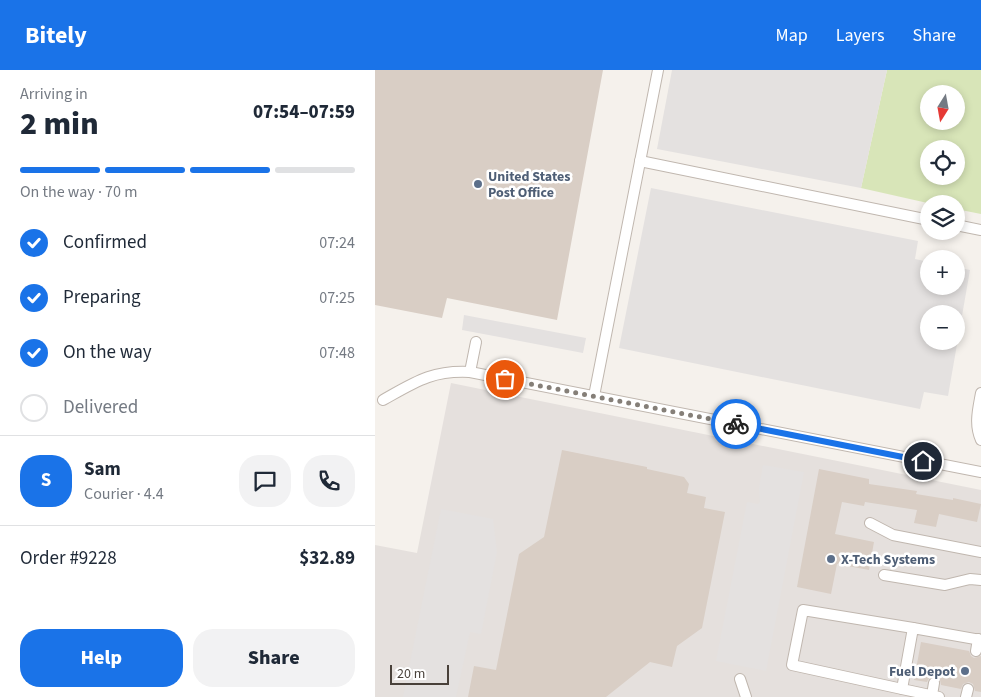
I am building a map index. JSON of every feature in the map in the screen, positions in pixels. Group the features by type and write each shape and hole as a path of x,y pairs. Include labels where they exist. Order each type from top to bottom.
{"lane":[{"path":"594,396 658,70"},
{"path":"640,162 920,218"},
{"path":"965,227 981,230"},
{"path":"470,372 476,342"},
{"path":"383,400 422,378 451,371 470,372 981,472"},
{"path":"981,393 977,430 981,440"},
{"path":"869,523 893,535 981,552"},
{"path":"884,574 945,585 969,579 981,580"},
{"path":"934,683 935,696 792,665 803,610 980,640 976,651"},
{"path":"902,689 913,628"},
{"path":"941,644 942,633"},
{"path":"740,679 745,697"}],"shaded area":[{"path":"672,70 887,70 861,188 657,149"},
{"path":"651,188 918,241 915,259 920,260 920,295 965,295 965,269 970,270 964,305 920,305 920,350 956,350 948,396 924,392 920,409 619,348"},
{"path":"464,315 586,338 583,353 462,330"},
{"path":"451,383 981,490 981,697 375,697 375,545 417,553"},
{"path":"763,465 804,472 766,671 716,661 747,502 758,504 760,502 759,488"},
{"path":"441,509 493,519 497,552 481,634 470,632 456,697 403,697"}],"green space":[{"path":"887,70 981,70 981,214 965,211 965,195 920,195 920,201 861,188"}],"building":[{"name":"United States Post Office","path":"375,70 603,70 557,320 447,298 442,318 375,305"},
{"path":"562,450 647,467 647,469 684,477 689,484 687,493 706,497 704,508 725,512 702,628 677,646 672,667 650,662 606,697 468,697 474,666 496,670 519,554 544,537"},
{"path":"819,469 869,479 869,484 917,491 916,494 953,500 953,498 981,504 977,522 939,514 936,527 914,523 917,510 865,502 864,506 842,502 835,534 874,542 869,570 837,564 831,594 797,587"},
{"path":"921,642 969,651 974,658 981,656 981,692 975,691 973,684 969,682 963,684 961,689 941,685 940,680 936,676 929,678 927,682 914,680"}],"way so far":[{"path":"505,379 736,424"}],"place":[{"name":"United States Post Office","path":"478,184"},
{"name":"X-Tech Systems","path":"831,559"},
{"name":"Fuel Depot","path":"965,671"}],"route":[{"path":"736,424 923,461"}]}
